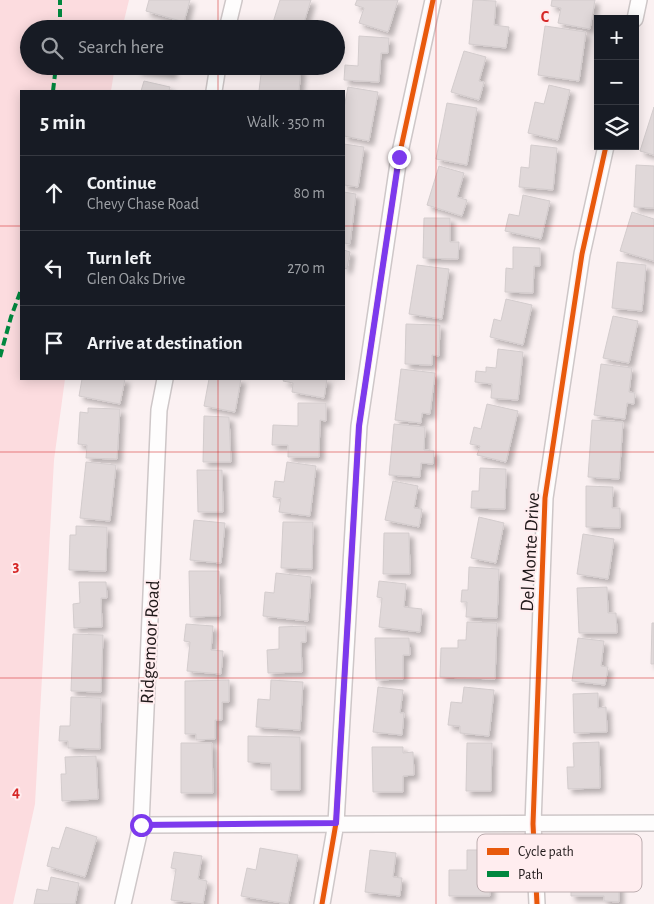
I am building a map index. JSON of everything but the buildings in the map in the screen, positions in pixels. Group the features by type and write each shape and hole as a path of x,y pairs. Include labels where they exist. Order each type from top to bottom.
{"street":[{"path":"229,20 234,0"},
{"path":"322,904 336,823 359,426 399,157 433,0"},
{"path":"636,15 639,0"},
{"path":"214,90 217,75"},
{"name":"Del Monte Drive","path":"534,834 545,498 582,254 605,150"},
{"name":"Ridgemoor Road","path":"123,904 141,825 159,410 165,380"},
{"path":"141,825 654,823"}],"shaded area":[{"path":"0,0 129,0 124,20 20,20 20,75 114,75 111,90 20,90 20,380 65,380 54,460 35,804 13,904 0,904"}],"marked path":[{"path":"60,0 60,20"},
{"path":"53,90 55,75"},
{"path":"0,357 20,293"}],"cycle path":[{"path":"322,904 336,823 359,426 399,157 433,0"},
{"path":"534,834 545,498 582,254 605,150"},
{"path":"536,892 537,904"}],"route":[{"path":"141,825 336,823 359,426 399,157"}]}
